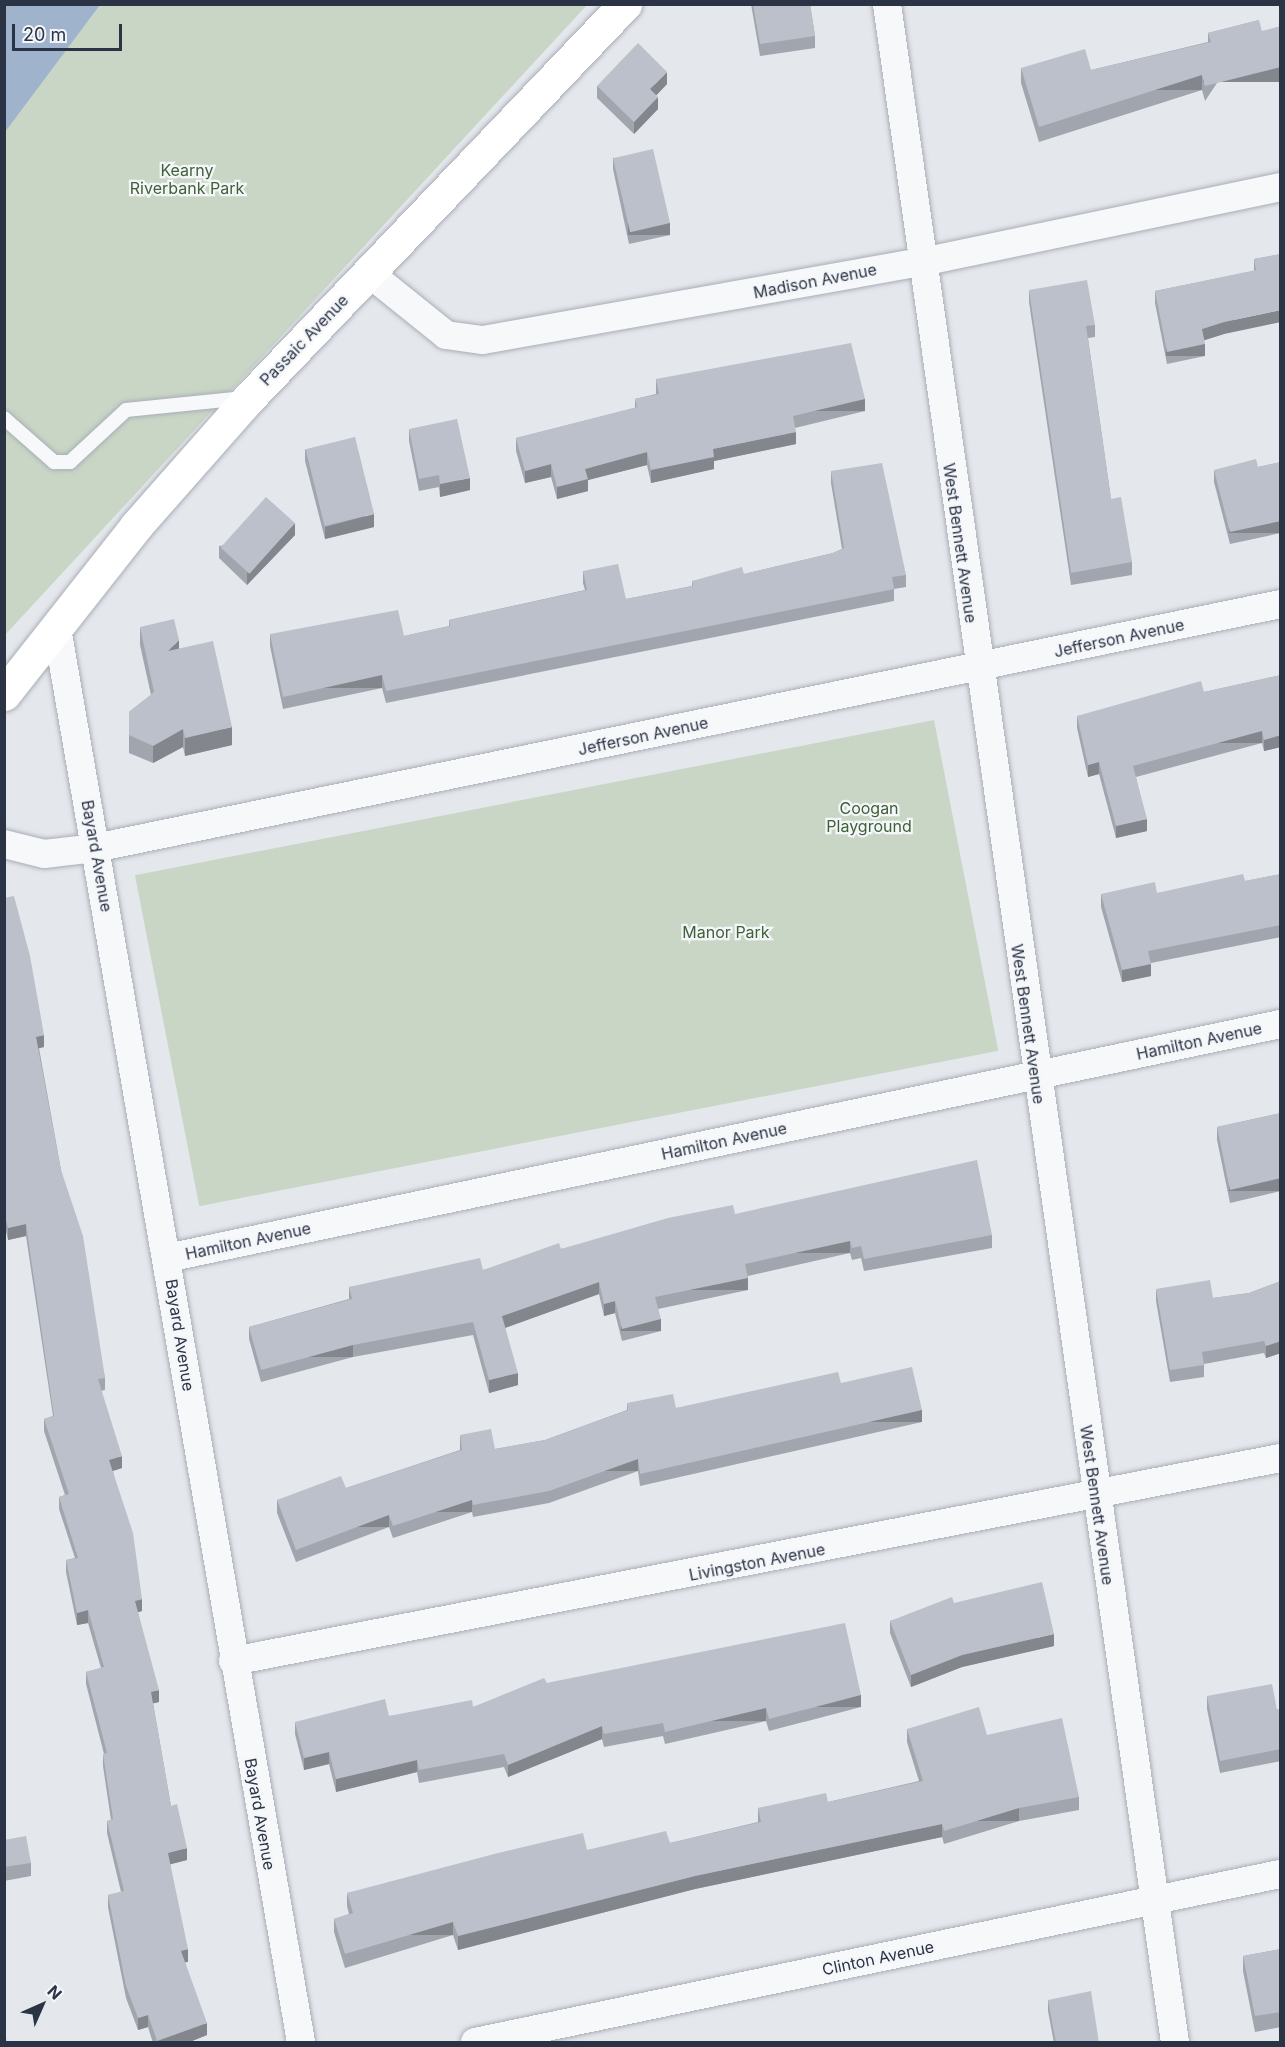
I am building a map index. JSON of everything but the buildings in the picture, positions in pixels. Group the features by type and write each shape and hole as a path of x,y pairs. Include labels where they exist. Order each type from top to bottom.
{"main road":[{"name":"Passaic Avenue","path":"4,694 136,526 249,398 625,4"}],"street":[{"name":"West Bennett Avenue","path":"887,4 977,668 1175,2043"},
{"name":"Madison Avenue","path":"369,273 446,335 483,340 922,262 1281,187"},
{"name":"Jefferson Avenue","path":"4,844 44,854 96,848 1281,604"},
{"name":"Bayard Avenue","path":"57,628 167,1258 233,1661 301,2043"},
{"name":"Hamilton Avenue","path":"167,1258 1281,1024"},
{"name":"Livingston Avenue","path":"233,1661 1095,1497 1281,1458"},
{"name":"Clinton Avenue","path":"476,2043 1281,1874"}],"lane":[{"path":"4,418 54,462 70,462 126,410 249,398"}],"green space":[{"name":"Kearny Riverbank Park","path":"100,5 587,5 5,635 4,132"},
{"name":"Manor Park","path":"934,720 998,1051 199,1206 135,875"}],"water":[{"path":"4,5 100,5 5,132"}],"park label":[{"name":"Coogan Playground","path":"869,817"}]}
